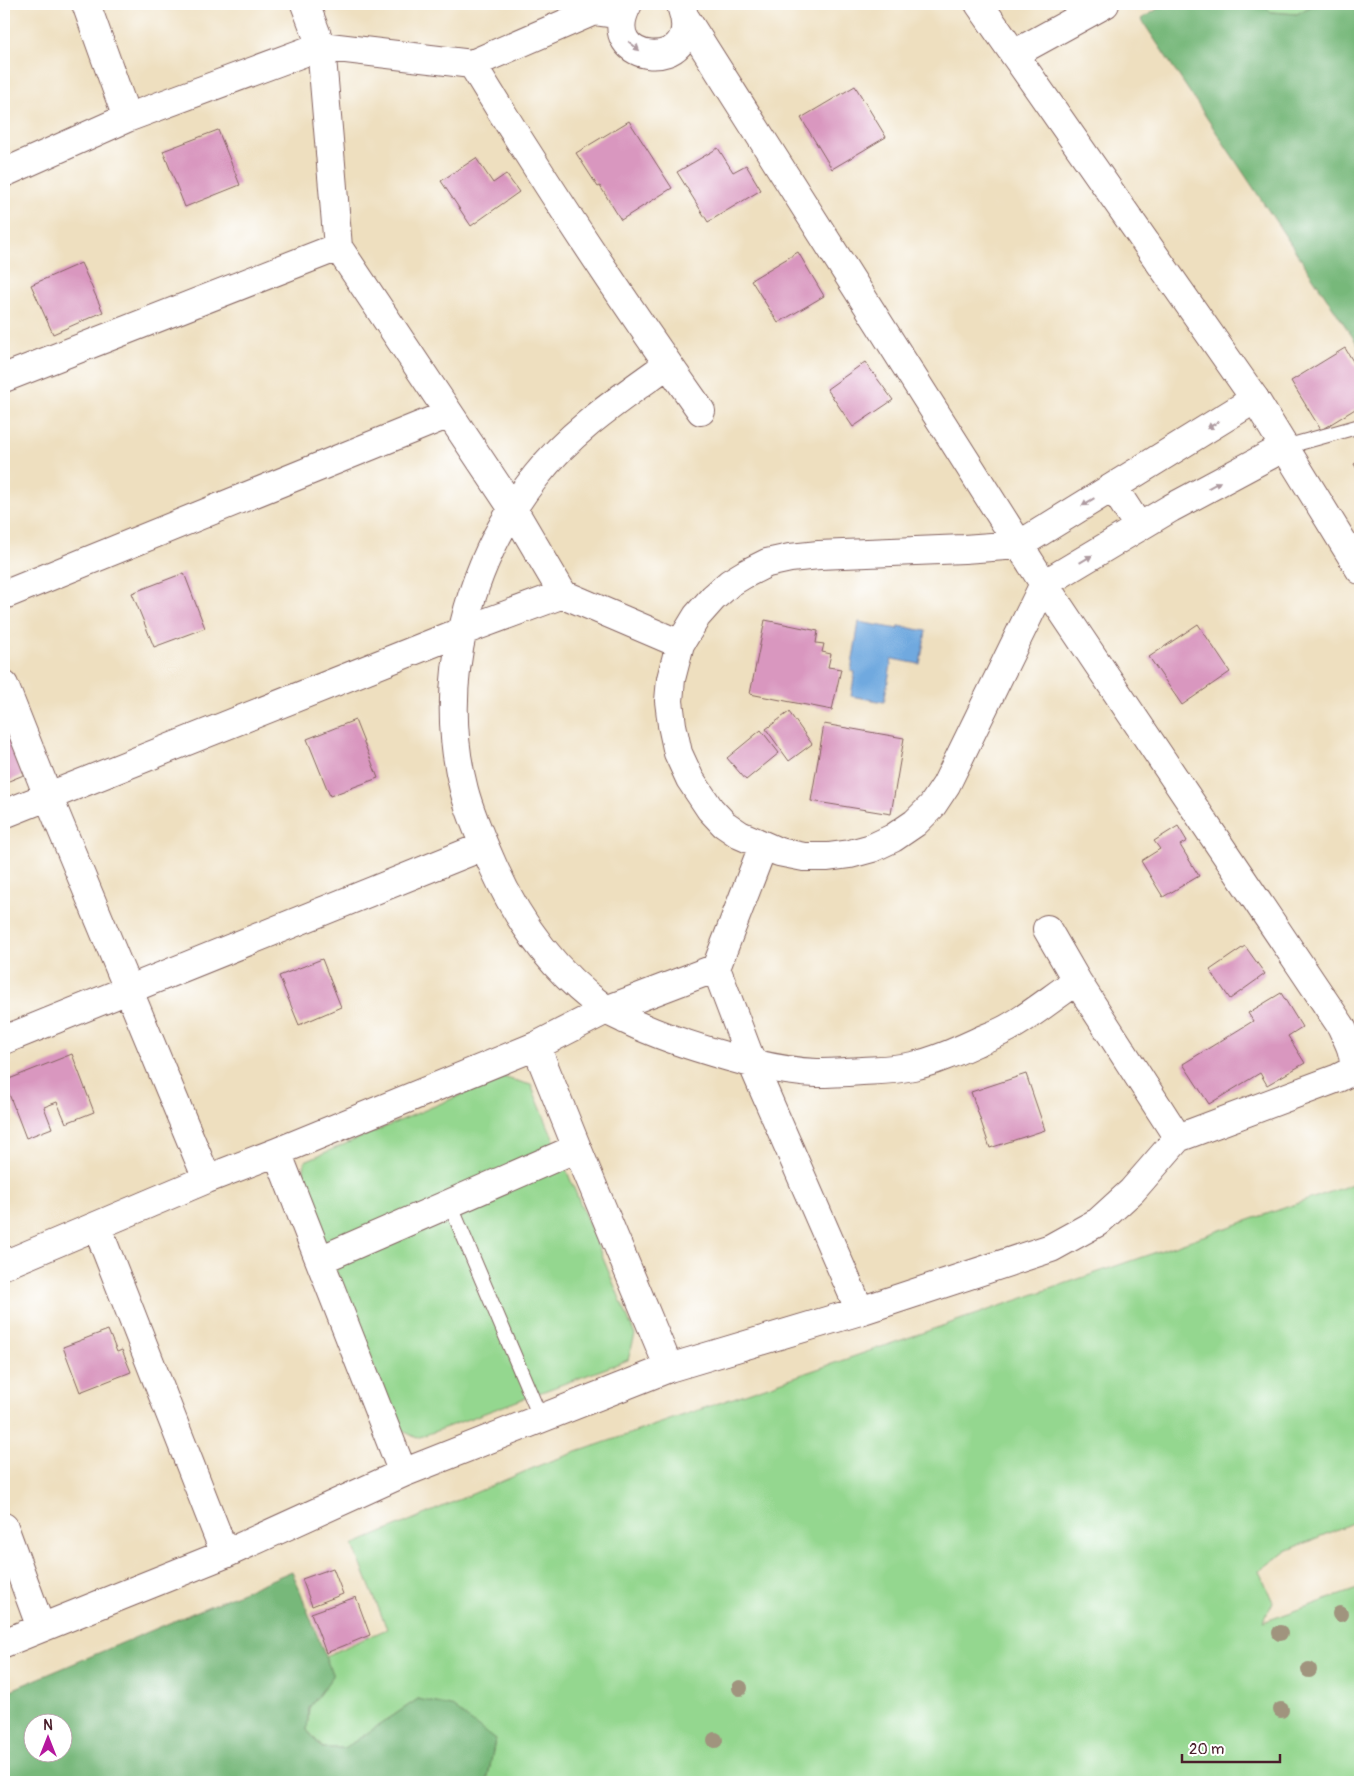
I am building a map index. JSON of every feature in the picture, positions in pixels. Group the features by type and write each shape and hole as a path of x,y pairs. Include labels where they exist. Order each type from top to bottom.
{"street":[{"path":"86,4 127,118"},
{"path":"305,4 321,46 338,247 513,509 563,594 680,644"},
{"path":"979,4 1255,399 1360,570"},
{"path":"1014,54 1105,4"},
{"path":"4,173 127,118 321,46 472,64 594,11 625,9 621,25 629,44 642,53 656,56 666,53 682,39 685,30 682,12"},
{"path":"4,1643 225,1554 403,1473 669,1368 860,1311 1052,1248 1098,1222 1132,1191 1178,1138 1338,1078 1357,1066 1352,1047 1340,1026 1044,584 682,12"},
{"path":"472,64 528,155 668,364 702,411"},
{"path":"4,378 338,247"},
{"path":"668,364 578,431 536,476 496,538 482,569 463,631 455,684 456,743 464,790 484,846 518,914 550,960 571,981 606,1010 651,1032 694,1047 789,1071 818,1073 892,1070 916,1066 941,1058 1008,1028 1077,980"},
{"path":"1255,399 1019,545 964,550 819,555 790,558 767,564 744,574 730,583 697,616 680,644 671,679 669,701 672,726 678,753 690,779 710,809 724,824 779,852 804,857 828,857 872,848 893,838 915,823 932,806 946,785 1044,584 1171,508 1285,447"},
{"path":"4,595 449,414"},
{"path":"1113,487 1139,527"},
{"path":"4,814 463,631 563,594"},
{"path":"4,685 207,1179"},
{"path":"4,1040 484,846"},
{"path":"764,846 716,968 752,1063 860,1311"},
{"path":"1047,929 1077,980 1178,1138"},
{"path":"4,1265 207,1179 536,1046 606,1010 716,968"},
{"path":"536,1046 669,1368"},
{"path":"320,1260 577,1148"},
{"path":"277,1152 403,1473"},
{"path":"97,1227 225,1554"},
{"path":"4,1528 41,1628"}],"lane":[{"path":"1285,447 1360,426"},
{"path":"450,1204 541,1418"}],"green space":[{"path":"1166,4 1263,4 1271,12 1297,14 1315,4 1360,4 1360,348 1141,19"},
{"path":"1263,4 1315,4 1297,14 1271,12"},
{"path":"503,1077 531,1085 635,1335 628,1360 417,1438 399,1429 302,1186 305,1161"},
{"path":"1360,1180 1360,1531 1357,1532 1352,1523 1286,1551 1259,1571 1273,1602 1263,1622 1360,1588 1360,1782 487,1782 495,1740 418,1699 345,1748 323,1748 307,1730 309,1708 332,1676 325,1656 387,1629 353,1545 545,1463 1345,1187"},
{"path":"292,1571 333,1676 309,1708 307,1730 322,1748 345,1748 418,1699 451,1706 495,1740 487,1782 4,1782 4,1693"}],"water":[{"path":"859,622 898,629 899,626 926,631 920,664 892,659 884,702 851,696 855,672 851,671"}],"building":[{"path":"855,86 886,137 832,169 801,118"},
{"path":"629,121 672,188 621,220 600,186 598,187 576,153"},
{"path":"218,130 240,185 185,207 163,151"},
{"path":"718,148 733,172 746,165 761,190 708,222 677,172"},
{"path":"476,158 493,183 506,174 519,192 471,226 441,181"},
{"path":"798,252 824,296 778,323 751,280"},
{"path":"81,263 103,312 53,334 31,285"},
{"path":"1345,348 1360,373 1360,406 1321,430 1291,381"},
{"path":"865,362 893,400 853,427 827,389"},
{"path":"1360,460 1360,474 1354,464"},
{"path":"184,573 205,628 154,647 132,593"},
{"path":"765,620 818,631 816,643 824,644 822,652 831,654 828,667 841,669 832,710 750,694"},
{"path":"1198,624 1230,672 1182,705 1149,657"},
{"path":"789,712 812,744 789,761 766,729"},
{"path":"355,720 378,778 330,796 307,739"},
{"path":"824,724 904,738 891,814 811,801"},
{"path":"7,730 26,774 4,783 4,732"},
{"path":"761,730 779,753 746,780 727,758"},
{"path":"1178,826 1187,841 1180,845 1199,876 1163,897 1141,861 1160,849 1154,841"},
{"path":"1245,946 1265,974 1230,999 1210,970"},
{"path":"322,959 341,1007 299,1025 279,976"},
{"path":"1281,993 1302,1027 1288,1036 1305,1063 1267,1085 1260,1073 1209,1104 1183,1064 1253,1021 1248,1013"},
{"path":"72,1054 94,1112 66,1123 57,1102 44,1107 52,1128 26,1138 4,1081"},
{"path":"1026,1074 1045,1130 990,1148 971,1092"},
{"path":"108,1330 117,1352 122,1350 131,1372 80,1392 63,1347"},
{"path":"333,1568 343,1594 312,1606 302,1579"},
{"path":"356,1597 370,1635 326,1653 311,1613"}]}
